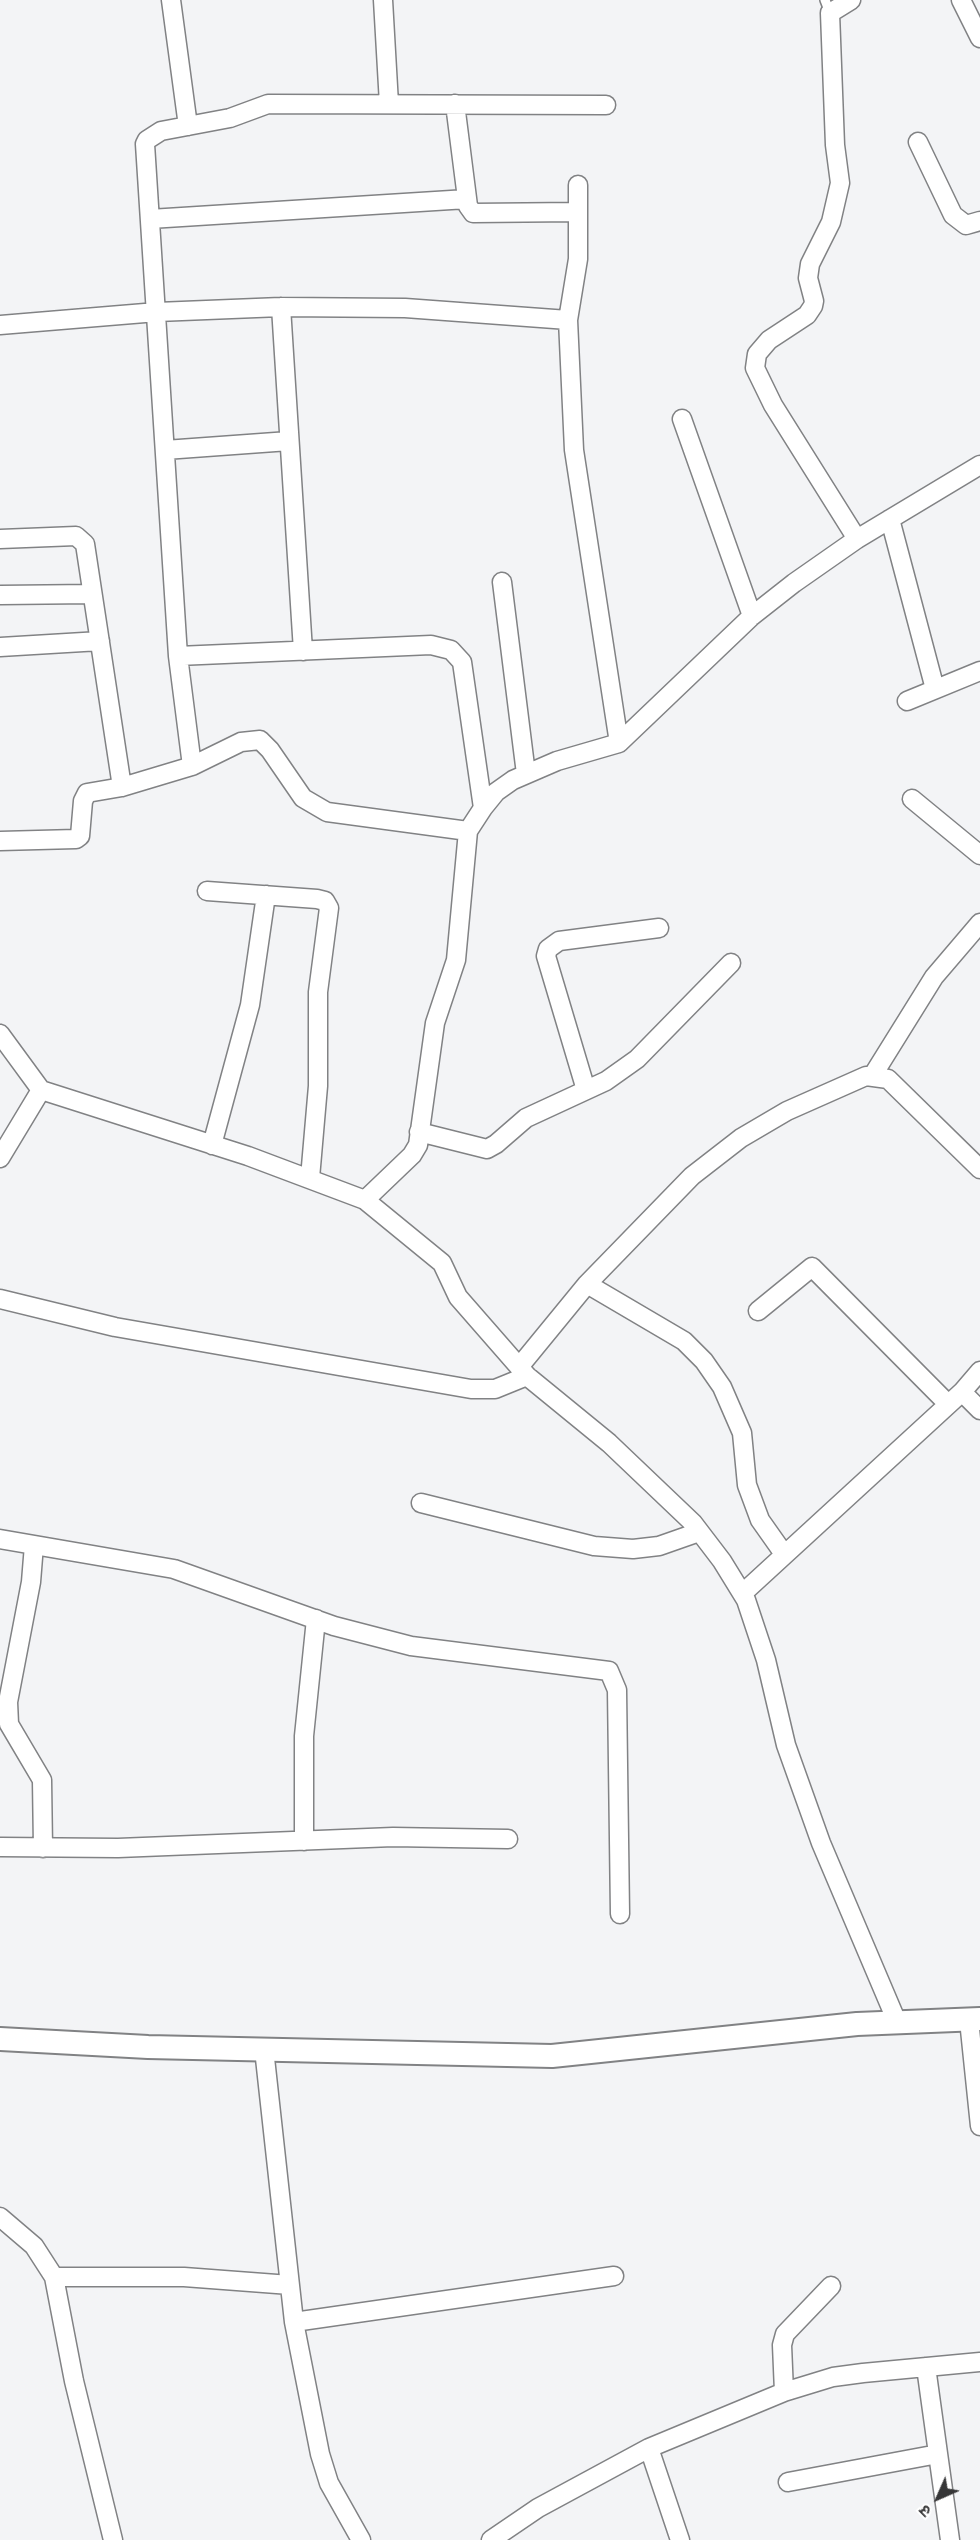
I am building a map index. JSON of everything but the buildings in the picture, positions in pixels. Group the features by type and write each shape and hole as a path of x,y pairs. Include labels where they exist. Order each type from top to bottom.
{"street":[{"path":"171,0 188,126"},
{"path":"383,0 389,104"},
{"path":"851,0 828,6 834,145 840,183 831,222 810,264 808,278 814,301 813,306 807,315 769,340 757,354 755,368 773,405 857,539"},
{"path":"961,0 980,38"},
{"path":"192,766 178,656 145,144 151,135 230,118 268,104 606,105"},
{"path":"455,104 467,199 473,213 577,212"},
{"path":"918,142 953,215 966,225 980,221"},
{"path":"578,185 578,259 568,321 574,450 619,743"},
{"path":"150,219 467,199"},
{"path":"0,325 157,312 281,307 405,308 568,321"},
{"path":"281,307 303,651"},
{"path":"682,419 752,616"},
{"path":"165,450 289,441"},
{"path":"365,1200 412,1155 418,1145 435,1023 456,960 468,831 496,792 526,774 557,761 619,743 752,616 857,539 980,465"},
{"path":"890,519 935,689"},
{"path":"0,539 76,536 82,539 122,787"},
{"path":"502,582 526,774"},
{"path":"0,595 92,594"},
{"path":"0,647 100,641"},
{"path":"178,656 431,645 451,651 462,662 483,808"},
{"path":"907,701 980,671"},
{"path":"0,841 76,840 80,836 84,796 87,793 122,787 192,766 241,742 260,740 270,750 303,798 327,812 468,831"},
{"path":"912,799 980,855"},
{"path":"207,891 317,899 325,901 329,908 318,992 318,1086 310,1178"},
{"path":"212,1145 250,1005 266,896"},
{"path":"0,1299 116,1327 471,1389 495,1389 523,1371 587,1284 692,1176 741,1138 787,1111 873,1075 934,977 980,923"},
{"path":"586,1090 546,956 548,949 560,941 659,928"},
{"path":"419,1132 487,1149 526,1118 606,1080 637,1059 731,963"},
{"path":"0,1034 41,1090 310,1178 365,1200 442,1263 458,1297 523,1371 609,1443 699,1532 743,1593 766,1660 794,1766 822,1843 897,2022"},
{"path":"873,1075 888,1079 980,1169"},
{"path":"0,1158 41,1090"},
{"path":"758,1311 812,1267 955,1398 980,1410"},
{"path":"587,1284 684,1341 704,1361 722,1387 742,1433 747,1485 760,1520 784,1554"},
{"path":"743,1593 955,1398 980,1371"},
{"path":"421,1503 594,1546 633,1549 659,1546 699,1532"},
{"path":"0,1539 174,1569 316,1619 411,1646 609,1671 617,1690 620,1914"},
{"path":"34,1545 31,1582 9,1702 9,1724 42,1780 43,1848"},
{"path":"304,1841 304,1736 316,1619"},
{"path":"0,1847 118,1848 393,1837 508,1839"},
{"path":"0,2039 264,2049 552,2056 857,2024 974,2020 980,2126"},
{"path":"264,2049 294,2322 320,2454 329,2483 361,2540"},
{"path":"0,2217 34,2246 54,2277 74,2381 113,2540"},
{"path":"294,2322 614,2276"},
{"path":"54,2277 184,2277 290,2285"},
{"path":"784,2392 782,2345 785,2334 831,2286"},
{"path":"490,2540 538,2508 649,2448 784,2392 834,2378 980,2362"},
{"path":"926,2367 950,2540"},
{"path":"649,2448 680,2540"},
{"path":"788,2482 938,2454"}]}
